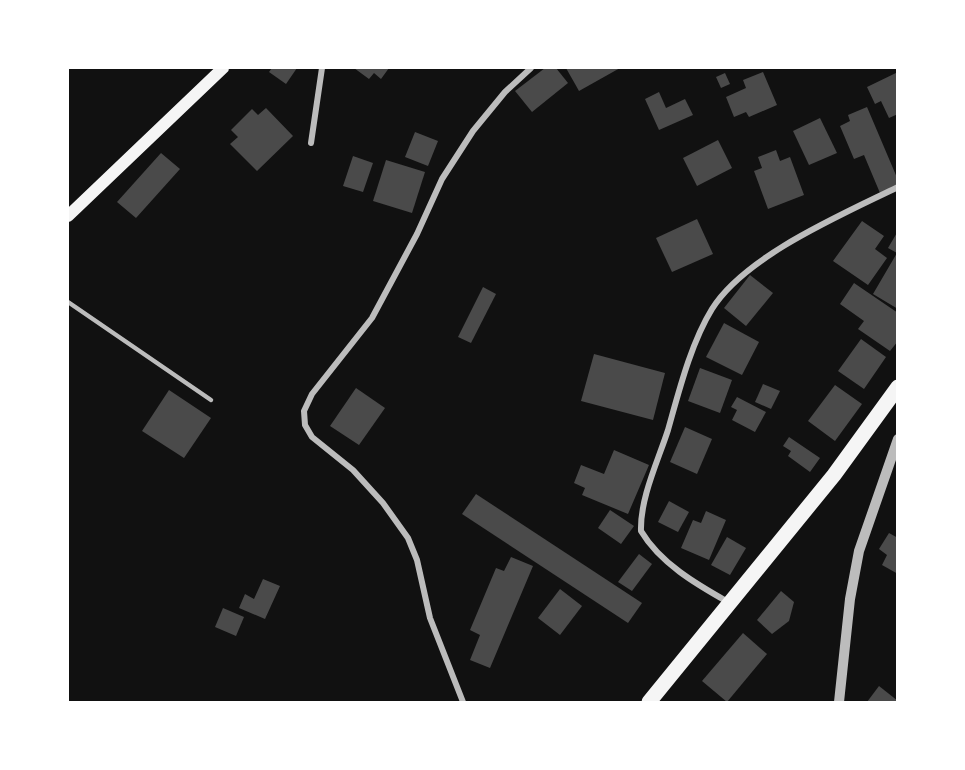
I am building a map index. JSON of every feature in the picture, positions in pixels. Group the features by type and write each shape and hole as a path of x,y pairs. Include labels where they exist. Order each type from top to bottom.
{"main road":[{"path":"68,216 220,68"},
{"path":"649,702 834,475 897,387"}],"street":[{"path":"311,143 321,68"},
{"path":"463,702 430,618 417,560 408,538 383,502 353,470 312,437 305,425 304,411 312,394 372,318 412,243 441,179 473,131 505,92 531,68"},
{"path":"731,603 691,581 668,561 640,531 647,495 687,369 711,310 735,281 759,261 897,187"},
{"path":"839,702 850,599 859,551 897,439"}],"lane":[{"path":"68,302 210,400"}],"building":[{"path":"272,68 297,68 286,84 269,72"},
{"path":"354,68 389,68 381,79 374,73 369,79"},
{"path":"545,68 556,68 568,83 532,112 515,91"},
{"path":"566,68 620,68 579,91"},
{"path":"763,72 777,105 749,117 746,112 734,117 726,97 746,88 743,80"},
{"path":"898,72 898,114 889,118 881,101 875,104 867,87"},
{"path":"725,73 730,84 721,88 716,77"},
{"path":"659,92 666,108 685,99 693,115 659,130 645,99"},
{"path":"867,107 898,180 898,186 880,193 864,155 854,159 840,126 850,121 848,115"},
{"path":"266,108 293,136 257,171 230,144 238,137 231,130 252,109 258,115"},
{"path":"820,118 837,153 809,165 793,131"},
{"path":"415,132 438,141 428,166 405,157"},
{"path":"718,140 732,168 697,186 683,158"},
{"path":"776,150 780,161 790,157 804,195 768,209 754,171 762,168 758,157"},
{"path":"161,153 180,169 136,218 117,202"},
{"path":"353,156 373,163 363,192 343,186"},
{"path":"386,160 425,172 412,213 373,201"},
{"path":"697,219 713,254 672,272 656,238"},
{"path":"862,221 884,236 875,249 887,258 868,285 833,261"},
{"path":"898,231 898,309 873,294 897,253 888,248"},
{"path":"750,275 773,293 746,326 724,308"},
{"path":"854,283 898,313 898,341 890,351 858,329 864,321 840,304"},
{"path":"483,287 496,294 471,343 458,337"},
{"path":"724,323 759,342 742,375 706,357"},
{"path":"861,339 886,357 864,389 838,371"},
{"path":"594,354 665,373 653,420 581,401"},
{"path":"700,368 732,380 720,413 688,401"},
{"path":"763,384 780,391 771,409 755,402"},
{"path":"835,385 862,404 835,441 808,421"},
{"path":"356,388 385,408 359,445 330,426"},
{"path":"169,390 211,418 184,458 142,431"},
{"path":"737,397 766,412 755,432 732,420 737,410 731,407"},
{"path":"685,427 712,439 697,474 670,462"},
{"path":"789,437 820,458 810,472 788,456 791,451 783,446"},
{"path":"614,450 649,465 628,514 582,495 585,488 574,483 581,465 604,474"},
{"path":"476,494 642,603 628,623 462,514"},
{"path":"669,501 689,512 678,532 658,522"},
{"path":"610,510 634,526 621,544 598,528"},
{"path":"706,511 726,520 709,560 681,548 693,520 701,523"},
{"path":"889,533 898,538 898,574 882,565 887,555 879,549"},
{"path":"727,537 746,548 730,575 711,565"},
{"path":"639,554 652,564 632,591 618,582"},
{"path":"511,557 533,566 490,668 470,660 480,635 470,630 496,568 504,571"},
{"path":"263,579 280,586 265,619 239,608 245,594 254,599"},
{"path":"560,589 582,606 560,635 538,618"},
{"path":"781,591 794,602 789,621 772,634 757,620"},
{"path":"223,608 244,617 236,636 215,627"},
{"path":"743,633 767,654 727,702 702,681"},
{"path":"879,686 898,701 898,702 867,702"}]}
